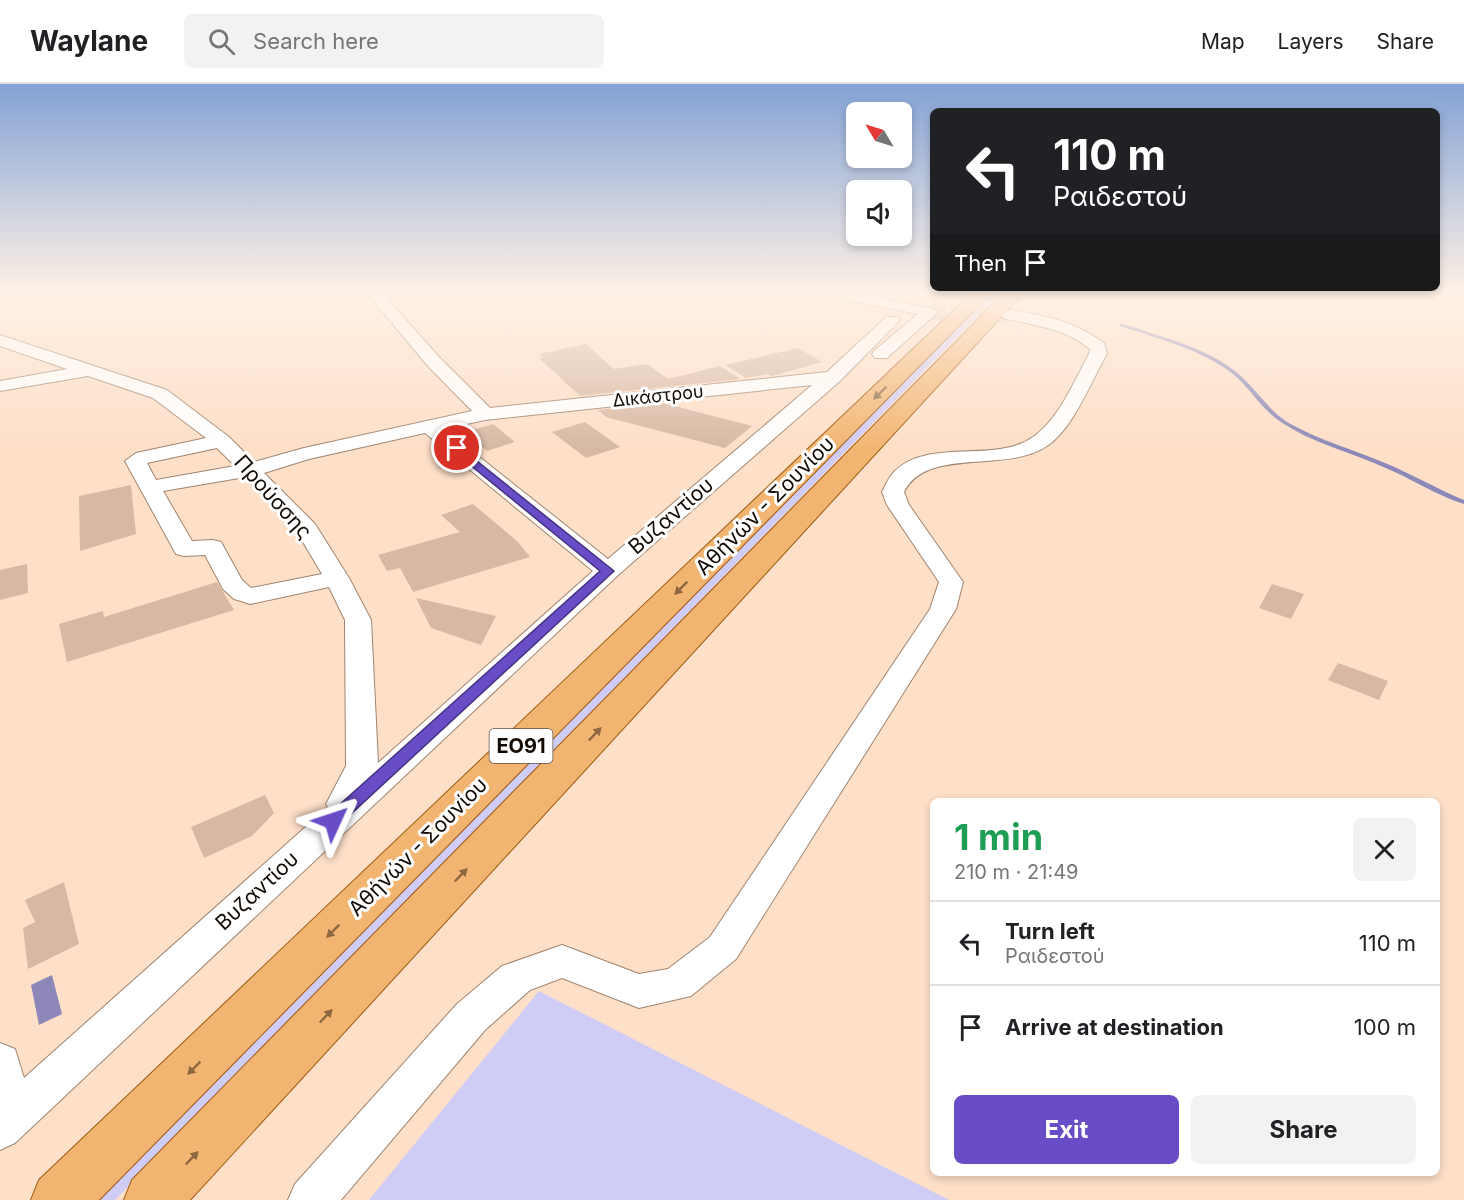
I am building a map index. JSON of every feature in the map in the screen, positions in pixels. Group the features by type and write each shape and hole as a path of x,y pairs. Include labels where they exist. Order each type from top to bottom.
{"main road":[{"name":"Αθήνών - Σουνίου","path":"59,1200 955,345"},
{"name":"Αθήνών - Σουνίου","path":"152,1200 959,345"}],"street":[{"name":"Προύσσης","path":"15,345 160,394 222,441 307,529 337,578 358,620 362,766 333,821"},
{"path":"419,345 485,414"},
{"name":"Βυζαντίου","path":"6,1123 608,571 831,378 866,345"},
{"name":"Δικάστρου","path":"151,487 251,470 304,454 485,414 831,378 859,373 891,345"},
{"path":"311,1200 471,1017 516,978 562,961 639,990 677,984 723,948 943,609 951,582 941,564 899,508 893,492 901,476 918,465 1017,451 1038,444 1050,433 1098,354 1096,345"},
{"path":"0,387 90,370"},
{"path":"428,426 486,470 608,571"},
{"path":"222,441 135,461 184,549 213,547 234,589 241,595 250,596 337,578"},
{"path":"0,1063 6,1123"}],"shaded area":[{"path":"940,345 949,345 115,1200 88,1200"},
{"path":"52,975 62,1014 39,1025 31,985"},
{"path":"539,991 949,1200 369,1200"}],"building":[{"path":"587,345 614,369 647,364 668,379 720,366 741,379 580,396 540,359 543,358 539,354"},
{"path":"798,348 822,362 772,376 767,374 746,378 725,365"},
{"path":"663,403 752,426 725,448 606,417 598,410"},
{"path":"585,422 620,447 586,458 552,432"},
{"path":"493,424 515,442 487,451 466,432"},
{"path":"131,485 136,534 80,551 79,496"},
{"path":"473,504 518,542 530,557 413,592 400,568 387,571 378,555 460,532 441,515"},
{"path":"27,564 28,593 0,600 0,570"},
{"path":"217,582 234,610 67,662 59,624 103,611 104,617"},
{"path":"1272,584 1304,594 1291,619 1259,608"},
{"path":"416,598 496,616 481,645 431,628"},
{"path":"1338,663 1388,681 1379,700 1328,680"},
{"path":"265,795 274,813 252,836 204,858 191,827"},
{"path":"64,882 79,944 28,969 23,928 35,922 25,900"}],"waterway":[{"path":"1181,345 1232,371 1277,417 1296,429 1385,465 1464,502"}],"route":[{"path":"333,821 608,571 457,448"}]}
